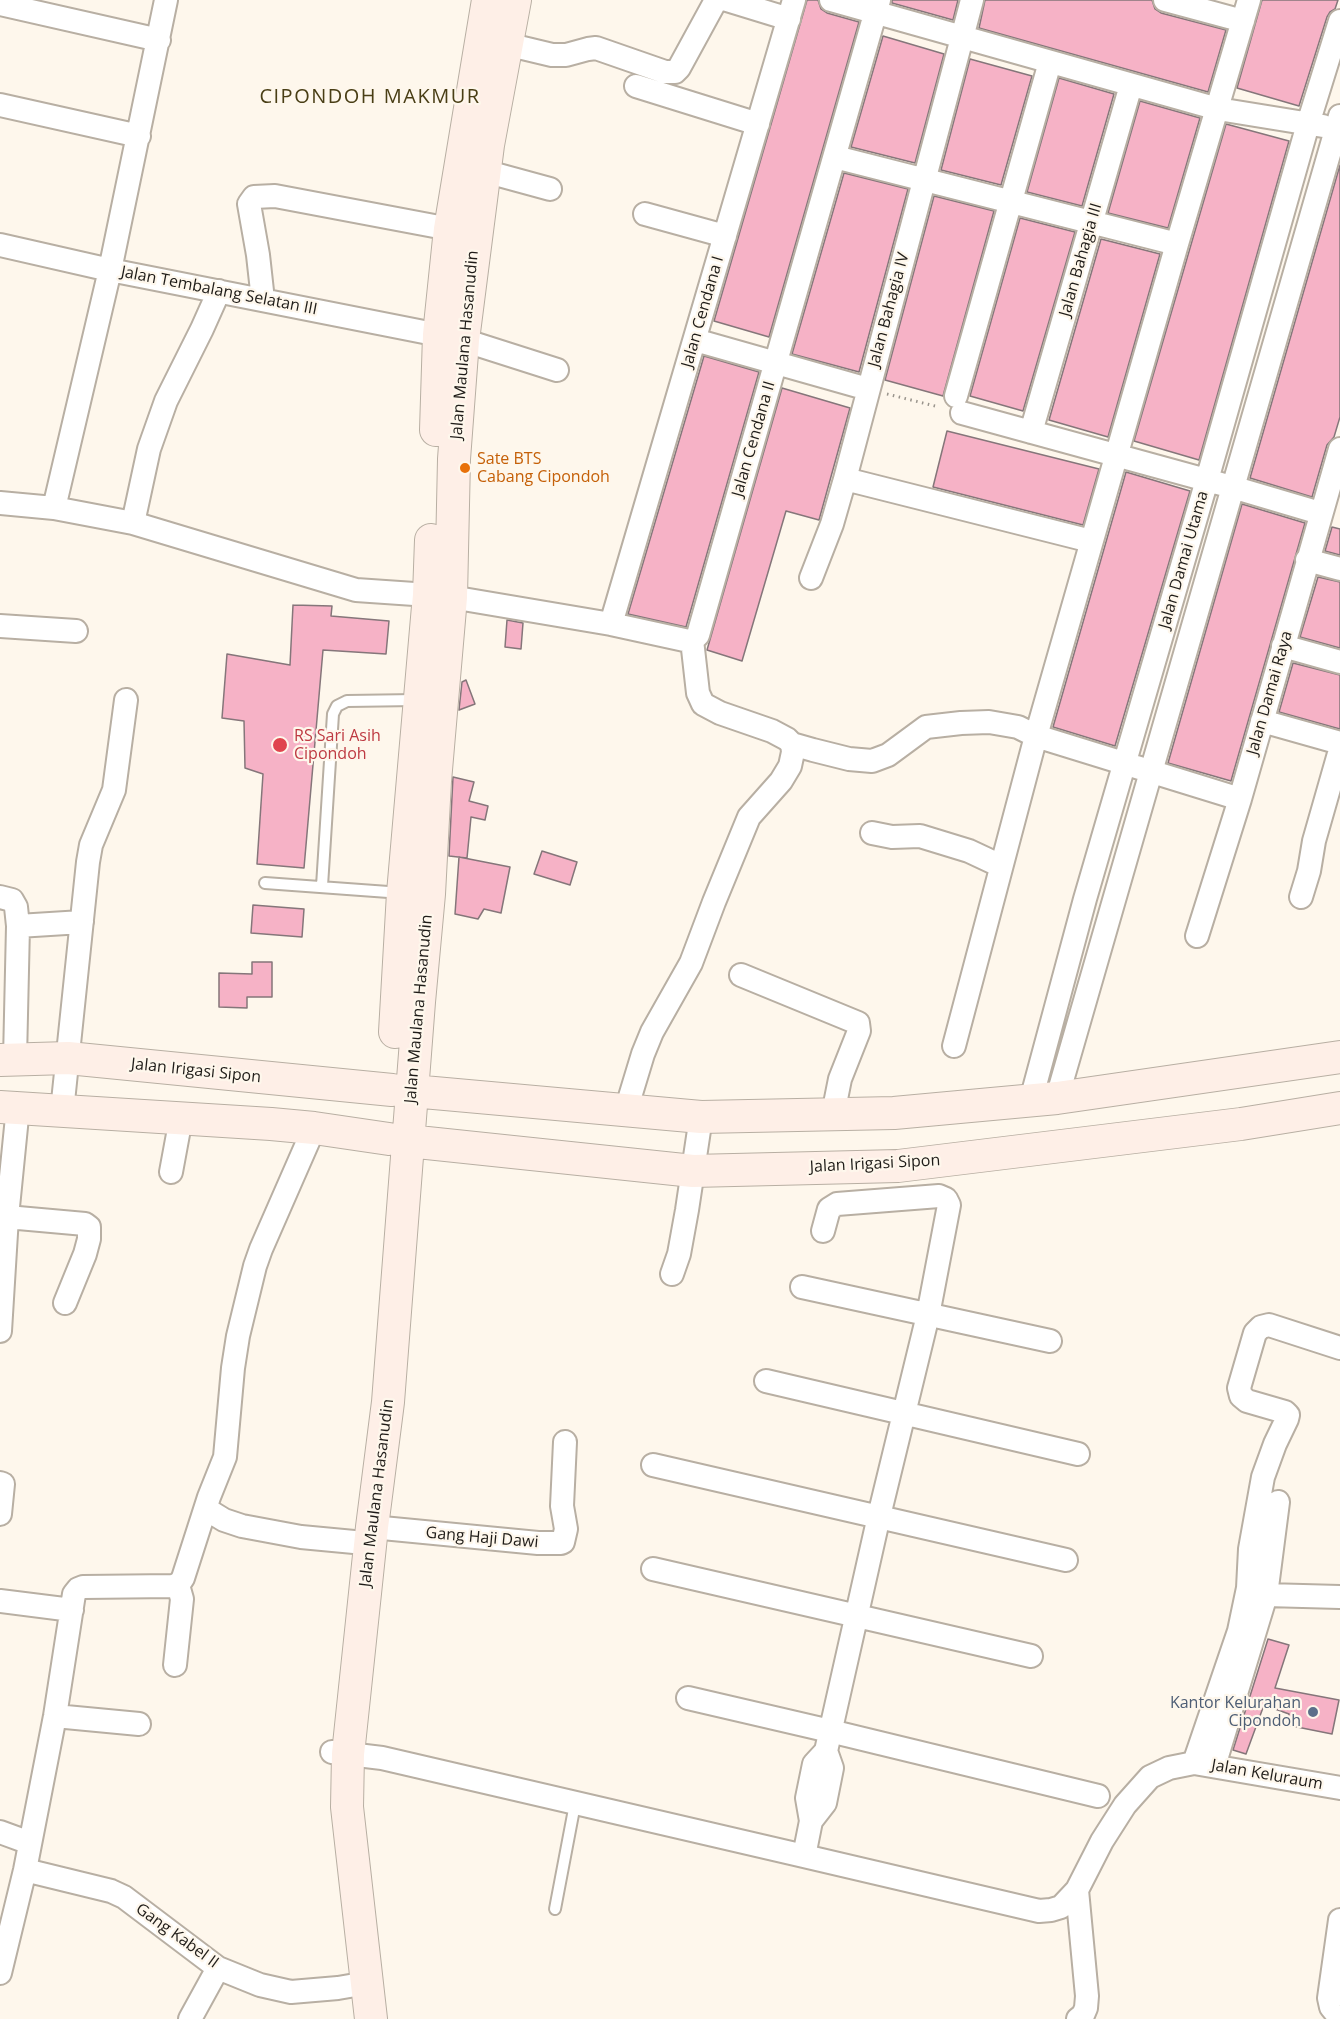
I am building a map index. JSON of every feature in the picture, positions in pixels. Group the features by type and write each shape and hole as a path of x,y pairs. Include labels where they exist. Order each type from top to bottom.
{"street":[{"path":"54,508 110,270 166,0"},
{"name":"Jalan Maulana Hasanudin","path":"451,338 450,229 488,0"},
{"name":"Jalan Maulana Hasanudin","path":"420,836 419,700 426,594 451,338 515,0"},
{"path":"506,44 552,55 566,55 596,48 666,72 675,72 715,2 720,0"},
{"path":"727,0 791,9"},
{"path":"831,0 877,6 961,36 1130,86 1218,109 1308,124 1339,124"},
{"name":"Jalan Bahagia IV","path":"811,578 832,524 845,479 972,0"},
{"path":"954,1046 1036,736 1246,10 1166,0"},
{"path":"0,4 159,40"},
{"name":"Jalan Cendana II","path":"692,640 701,628 877,6"},
{"name":"Jalan Cendana I","path":"611,624 791,9"},
{"name":"Jalan Damai Utama","path":"1044,1099 1085,899 1308,124 1340,21"},
{"path":"1050,62 953,406 1031,432 1320,513"},
{"path":"636,86 758,124"},
{"name":"Jalan Bahagia III","path":"1031,432 1130,86"},
{"path":"0,105 139,136"},
{"name":"Jalan Damai Utama","path":"1044,1099 1150,771 1339,124"},
{"path":"835,157 1177,244"},
{"path":"484,171 550,189"},
{"path":"263,300 249,204 254,197 275,196 450,229"},
{"path":"645,214 726,236"},
{"name":"Jalan Tembalang Selatan III","path":"0,245 110,270 451,338 557,370"},
{"path":"133,523 149,449 166,401 219,291"},
{"path":"695,340 868,389"},
{"name":"Jalan Damai Raya","path":"1197,936 1240,799 1320,513 1336,480 1340,449"},
{"path":"845,479 1092,541"},
{"path":"0,503 54,508 133,523 356,590 426,594 611,624 692,640 698,693 703,704 720,713 787,738 792,744 793,752 790,766 781,781 749,817 691,963 652,1032 626,1110"},
{"path":"1307,560 1340,569"},
{"name":"Jalan Maulana Hasanudin","path":"356,2019 337,1882 331,1805 356,1755 342,1632 355,1537 379,1317 395,1114 408,893 420,836 426,594"},
{"path":"0,626 76,631"},
{"path":"1283,646 1340,662"},
{"path":"63,1108 91,845 114,790 126,700"},
{"path":"1262,721 1340,743"},
{"path":"792,744 849,759 872,761 888,755 926,727 989,722 1018,727 1036,736 1240,799"},
{"path":"1301,897 1340,750"},
{"path":"872,833 892,837 920,836 969,851 1001,866"},
{"path":"0,897 12,900 16,907 18,926 7,1059"},
{"path":"18,926 82,922"},
{"path":"741,975 858,1023 859,1031 840,1079 833,1114"},
{"name":"Jalan Irigasi Sipon","path":"9,1107 63,1108 324,1130 395,1114 626,1110 700,1120 894,1113 1044,1099 1340,1057"},
{"name":"Jalan Irigasi Sipon","path":"7,1059 68,1060 332,1084 395,1114 693,1167 898,1167 1241,1124 1340,1108"},
{"path":"0,1331 7,1217 9,1107"},
{"path":"171,1172 181,1118"},
{"path":"672,1274 678,1254 700,1120"},
{"path":"0,1973 25,1870 55,1716 75,1592 83,1587 168,1587 178,1585 186,1573 209,1497 225,1457 234,1357 255,1266 261,1249 324,1130"},
{"path":"804,1856 811,1821 807,1798 814,1764 828,1741 928,1315 950,1209 943,1197 834,1205 829,1209 823,1231"},
{"path":"7,1217 89,1227 85,1254 65,1303"},
{"path":"802,1287 1050,1341"},
{"path":"1204,1765 1248,1588 1250,1549 1263,1477 1288,1415 1285,1412 1247,1401 1241,1396 1239,1388 1255,1333 1261,1327 1269,1326 1340,1348"},
{"path":"766,1381 1078,1454"},
{"name":"Gang Haji Dawi","path":"355,1537 561,1543 566,1529 562,1495 565,1442"},
{"path":"653,1465 1066,1560"},
{"path":"0,1484 3,1484 0,1514"},
{"path":"1204,1765 1266,1595 1278,1502"},
{"path":"206,1509 224,1520 242,1526 301,1537 355,1537"},
{"path":"653,1569 1031,1656"},
{"path":"175,1665 182,1599 178,1585"},
{"path":"1266,1595 1340,1597"},
{"path":"0,1601 72,1610"},
{"path":"688,1698 828,1741 1098,1796"},
{"path":"55,1716 139,1724"},
{"path":"356,1755 1038,1911 1061,1907 1077,1890 1102,1841 1125,1805 1150,1777 1169,1768 1204,1765"},
{"name":"Jalan Keluraum","path":"1204,1765 1340,1788"},
{"path":"0,1832 30,1843"},
{"name":"Gang Kabel II","path":"25,1870 111,1891 124,1897 218,1968 260,1985 276,1990 304,1991 352,1986"},
{"path":"1077,1890 1087,1996 1086,2008 1080,2017"},
{"path":"1340,1920 1329,1998 1331,2007 1340,2018"},
{"path":"190,2019 218,1968"},
{"name":"Jalan Maulana Hasanudin","path":"352,1986 371,2019"}],"lane":[{"path":"322,886 333,714 337,706 347,701 419,700"},
{"path":"265,883 408,893"},
{"path":"555,1909 575,1804"}],"path":[{"path":"868,389 953,406"}],"building":[{"path":"807,0 818,0 821,9 827,13 859,22 769,337 714,321"},
{"path":"892,0 958,0 953,20 892,3"},
{"path":"985,0 1152,0 1155,9 1161,13 1226,30 1208,92 979,28"},
{"path":"1262,0 1338,0 1335,9 1327,17 1299,106 1237,88"},
{"path":"883,36 944,54 915,163 851,147"},
{"path":"970,59 1032,76 1001,185 941,170"},
{"path":"1059,78 1114,94 1082,206 1027,192"},
{"path":"1140,101 1200,118 1168,228 1108,213"},
{"path":"1226,124 1289,141 1199,460 1134,441"},
{"path":"1340,165 1340,417 1334,437 1327,445 1312,497 1250,478"},
{"path":"844,173 908,189 859,372 792,354"},
{"path":"934,196 994,211 943,396 885,380"},
{"path":"1020,218 1075,232 1023,411 970,396"},
{"path":"1101,239 1160,254 1108,437 1049,420"},
{"path":"704,356 759,372 686,627 628,614"},
{"path":"782,388 850,408 819,520 786,511 742,661 707,650"},
{"path":"947,431 1099,469 1083,525 933,487"},
{"path":"1126,472 1190,491 1115,746 1053,727"},
{"path":"1242,504 1305,523 1231,781 1168,763"},
{"path":"1332,527 1340,529 1340,555 1325,551"},
{"path":"1318,577 1340,582 1340,648 1300,637"},
{"name":"RS Sari Asih Cipondoh","path":"293,605 332,606 331,616 389,621 386,654 323,650 304,868 257,864 263,774 245,768 244,721 222,718 227,654 290,665"},
{"path":"507,620 523,623 521,649 505,647"},
{"path":"1293,663 1340,675 1340,729 1279,712"},
{"path":"466,680 475,704 459,710 462,682"},
{"path":"453,777 474,782 469,801 488,806 485,820 471,817 467,858 449,856"},
{"path":"542,851 577,862 570,885 534,874"},
{"path":"459,857 510,867 501,913 484,909 478,919 455,914"},
{"path":"253,905 304,909 302,937 251,933"},
{"path":"252,962 272,962 272,997 247,997 247,1008 219,1007 219,973 252,974"},
{"path":"1268,1639 1289,1645 1275,1688 1339,1700 1332,1734 1287,1725 1289,1714 1264,1705 1246,1754 1233,1750"}],"place":[{"name":"Sate BTS Cabang Cipondoh","path":"465,468"},
{"name":"RS Sari Asih Cipondoh","path":"280,745"},
{"name":"Kantor Kelurahan Cipondoh","path":"1313,1712"}],"district":[{"name":"CIPONDOH MAKMUR","path":"370,97"}]}
